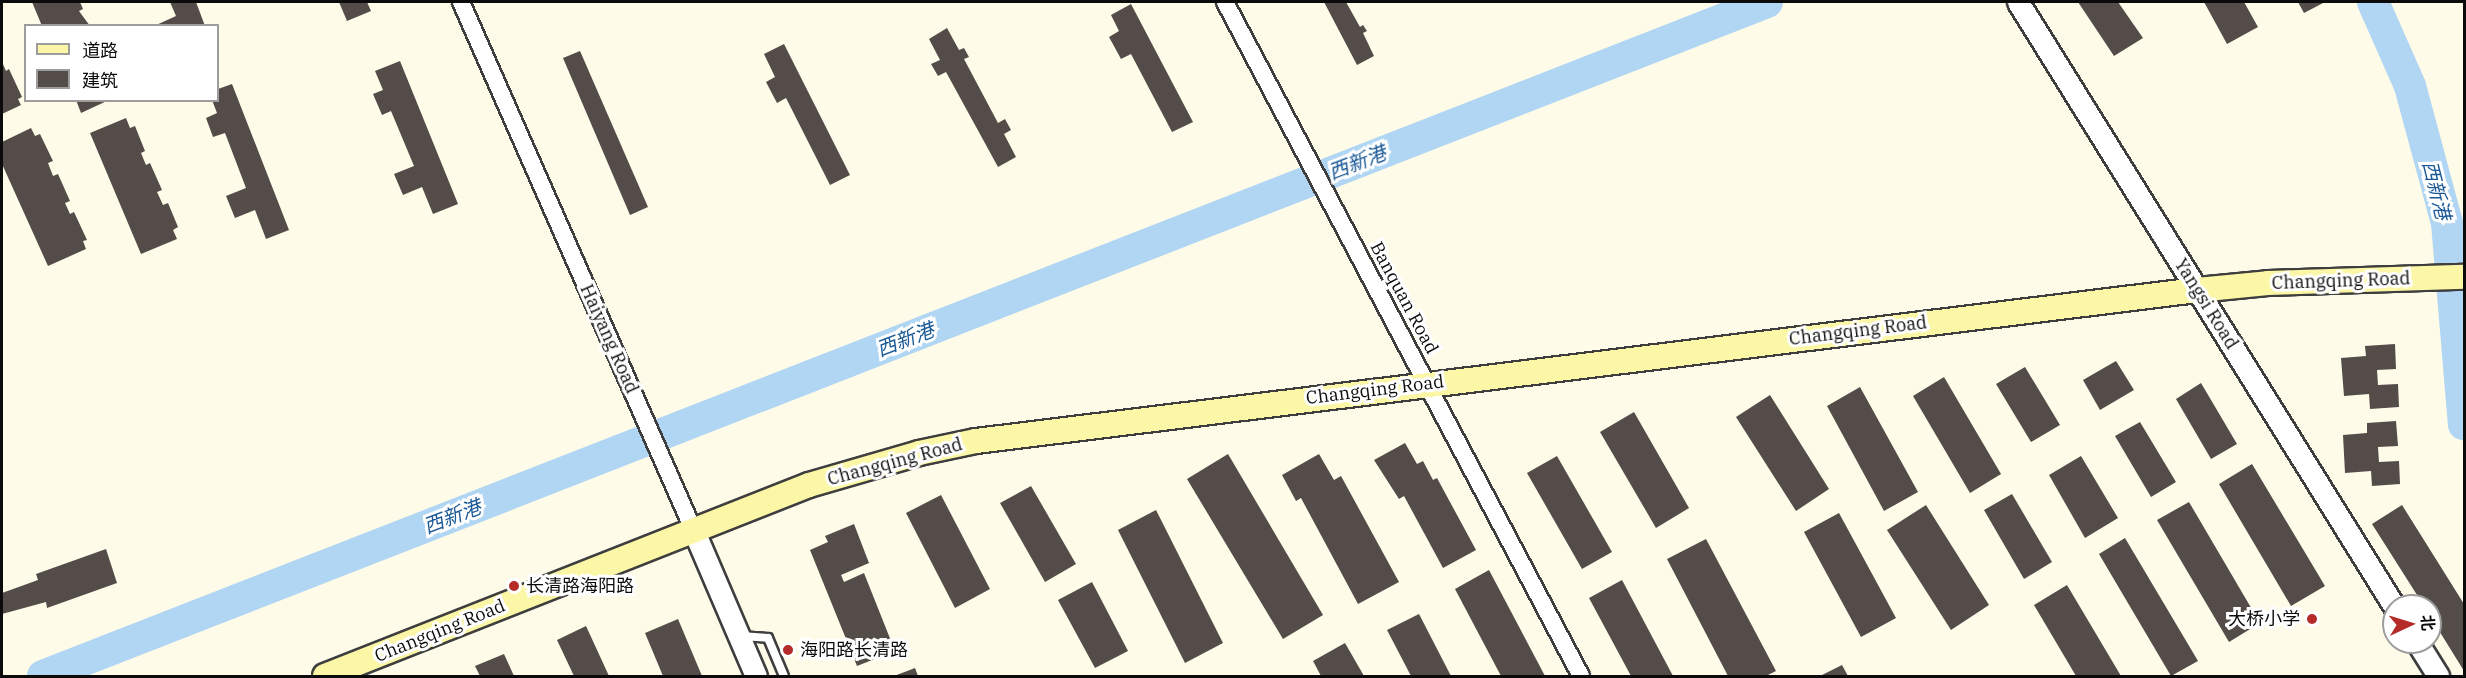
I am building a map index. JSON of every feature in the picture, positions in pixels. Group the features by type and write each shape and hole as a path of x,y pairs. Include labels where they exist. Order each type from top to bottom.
{"main road":[{"name":"Changqing Road","path":"325,676 693,530 864,467 976,441 2197,290 2268,283 2464,277"}],"street":[{"name":"Haiyang Road","path":"461,2 756,676"},
{"name":"Banquan Road","path":"1225,2 1581,676"},
{"name":"Yangsi Road","path":"2018,2 2387,594"},
{"path":"2424,654 2438,676"}],"lane":[{"path":"739,636 768,638 784,676"}],"building":[{"path":"32,2 80,2 83,9 79,11 89,24 41,24"},
{"path":"170,2 196,2 204,24 158,24 176,16"},
{"path":"339,2 367,2 371,11 347,21"},
{"path":"1324,2 1346,2 1360,27 1363,25 1367,31 1363,33 1374,56 1357,65"},
{"path":"2078,2 2118,2 2143,38 2114,56"},
{"path":"2204,2 2244,2 2258,27 2227,44"},
{"path":"2298,2 2325,2 2304,13"},
{"path":"1131,4 1193,122 1172,132 1131,54 1121,59 1109,37 1119,31 1111,15"},
{"path":"947,28 959,50 964,48 969,57 964,59 998,123 1005,119 1011,130 1004,134 1016,157 998,167 946,72 938,76 931,64 940,60 929,39"},
{"path":"784,44 850,175 830,185 786,98 777,103 766,82 775,77 764,54"},
{"path":"580,51 648,207 630,215 563,58"},
{"path":"400,61 458,204 433,214 422,187 403,195 394,174 414,166 391,111 382,115 373,94 383,90 375,71"},
{"path":"2,62 6,71 9,69 22,97 18,99 21,105 2,114"},
{"path":"232,84 289,230 266,239 255,210 235,218 226,196 246,188 225,133 213,137 206,118 217,113 213,102 219,102 219,89"},
{"path":"77,102 105,102 81,113"},
{"path":"126,118 130,128 135,126 145,151 141,153 146,165 150,163 162,190 157,192 163,205 168,203 178,227 173,230 177,239 141,254 90,133"},
{"path":"31,128 35,136 40,134 53,161 48,163 53,176 58,174 70,201 65,203 70,214 74,212 87,240 83,241 86,249 48,266 2,164 2,142"},
{"path":"2395,344 2396,369 2377,370 2378,385 2398,384 2399,407 2370,409 2369,394 2344,396 2341,358 2366,356 2365,346"},
{"path":"2116,361 2134,390 2100,410 2083,380"},
{"path":"2025,367 2060,425 2031,442 1996,384"},
{"path":"1944,377 2001,474 1970,493 1913,396"},
{"path":"2201,383 2237,444 2211,459 2176,399"},
{"path":"1860,387 1918,492 1884,511 1827,406"},
{"path":"1770,395 1829,489 1796,511 1736,417"},
{"path":"1634,412 1689,508 1656,528 1600,432"},
{"path":"2396,421 2398,446 2378,447 2379,462 2399,461 2400,484 2372,486 2371,471 2345,473 2343,435 2367,433 2367,423"},
{"path":"2140,422 2176,482 2151,497 2115,436"},
{"path":"1405,443 1417,464 1423,461 1433,480 1437,478 1476,550 1443,568 1404,496 1399,499 1374,460"},
{"path":"1228,454 1323,615 1283,639 1187,479"},
{"path":"1319,454 1334,480 1341,476 1399,582 1358,604 1301,498 1296,501 1282,475"},
{"path":"1557,456 1612,552 1582,569 1527,473"},
{"path":"2081,456 2118,518 2085,538 2049,475"},
{"path":"2252,464 2325,586 2291,606 2219,484"},
{"path":"1031,486 1076,564 1045,582 1000,503"},
{"path":"2012,494 2052,562 2024,579 1984,510"},
{"path":"941,495 990,589 955,608 906,513"},
{"path":"2189,502 2260,623 2229,642 2157,520"},
{"path":"1926,505 1989,605 1951,630 1887,530"},
{"path":"2402,505 2464,604 2464,671 2442,635 2442,594 2416,594 2372,524"},
{"path":"1156,510 1223,643 1185,663 1118,530"},
{"path":"1839,513 1896,618 1861,637 1804,532"},
{"path":"854,524 869,563 841,575 844,582 864,573 895,651 857,666 810,550 828,542 825,536"},
{"path":"2125,538 2198,661 2171,676 2099,554"},
{"path":"1706,539 1776,671 1766,676 1728,676 1667,559"},
{"path":"106,549 117,583 47,608 46,602 2,614 2,593 38,580 36,574"},
{"path":"1489,570 1545,676 1501,676 1455,589"},
{"path":"1622,580 1673,676 1631,676 1589,598"},
{"path":"1092,582 1128,651 1095,668 1058,600"},
{"path":"2067,585 2121,676 2076,676 2034,605"},
{"path":"1419,614 1451,676 1411,676 1387,630"},
{"path":"678,619 702,676 663,676 645,633"},
{"path":"586,626 609,676 574,676 557,640"},
{"path":"1345,643 1364,676 1321,676 1313,661"},
{"path":"504,654 514,676 480,676 475,666"},
{"path":"1842,665 1848,676 1820,676"},
{"path":"915,668 918,676 894,676"}],"waterway":[{"name":"西新港","path":"43,676 1767,2"},
{"name":"西新港","path":"2373,2 2410,86 2447,223 2464,424"}],"place":[{"name":"长清路海阳路","path":"514,586"},
{"name":"大桥小学","path":"2312,619"},
{"name":"海阳路长清路","path":"788,650"}]}
